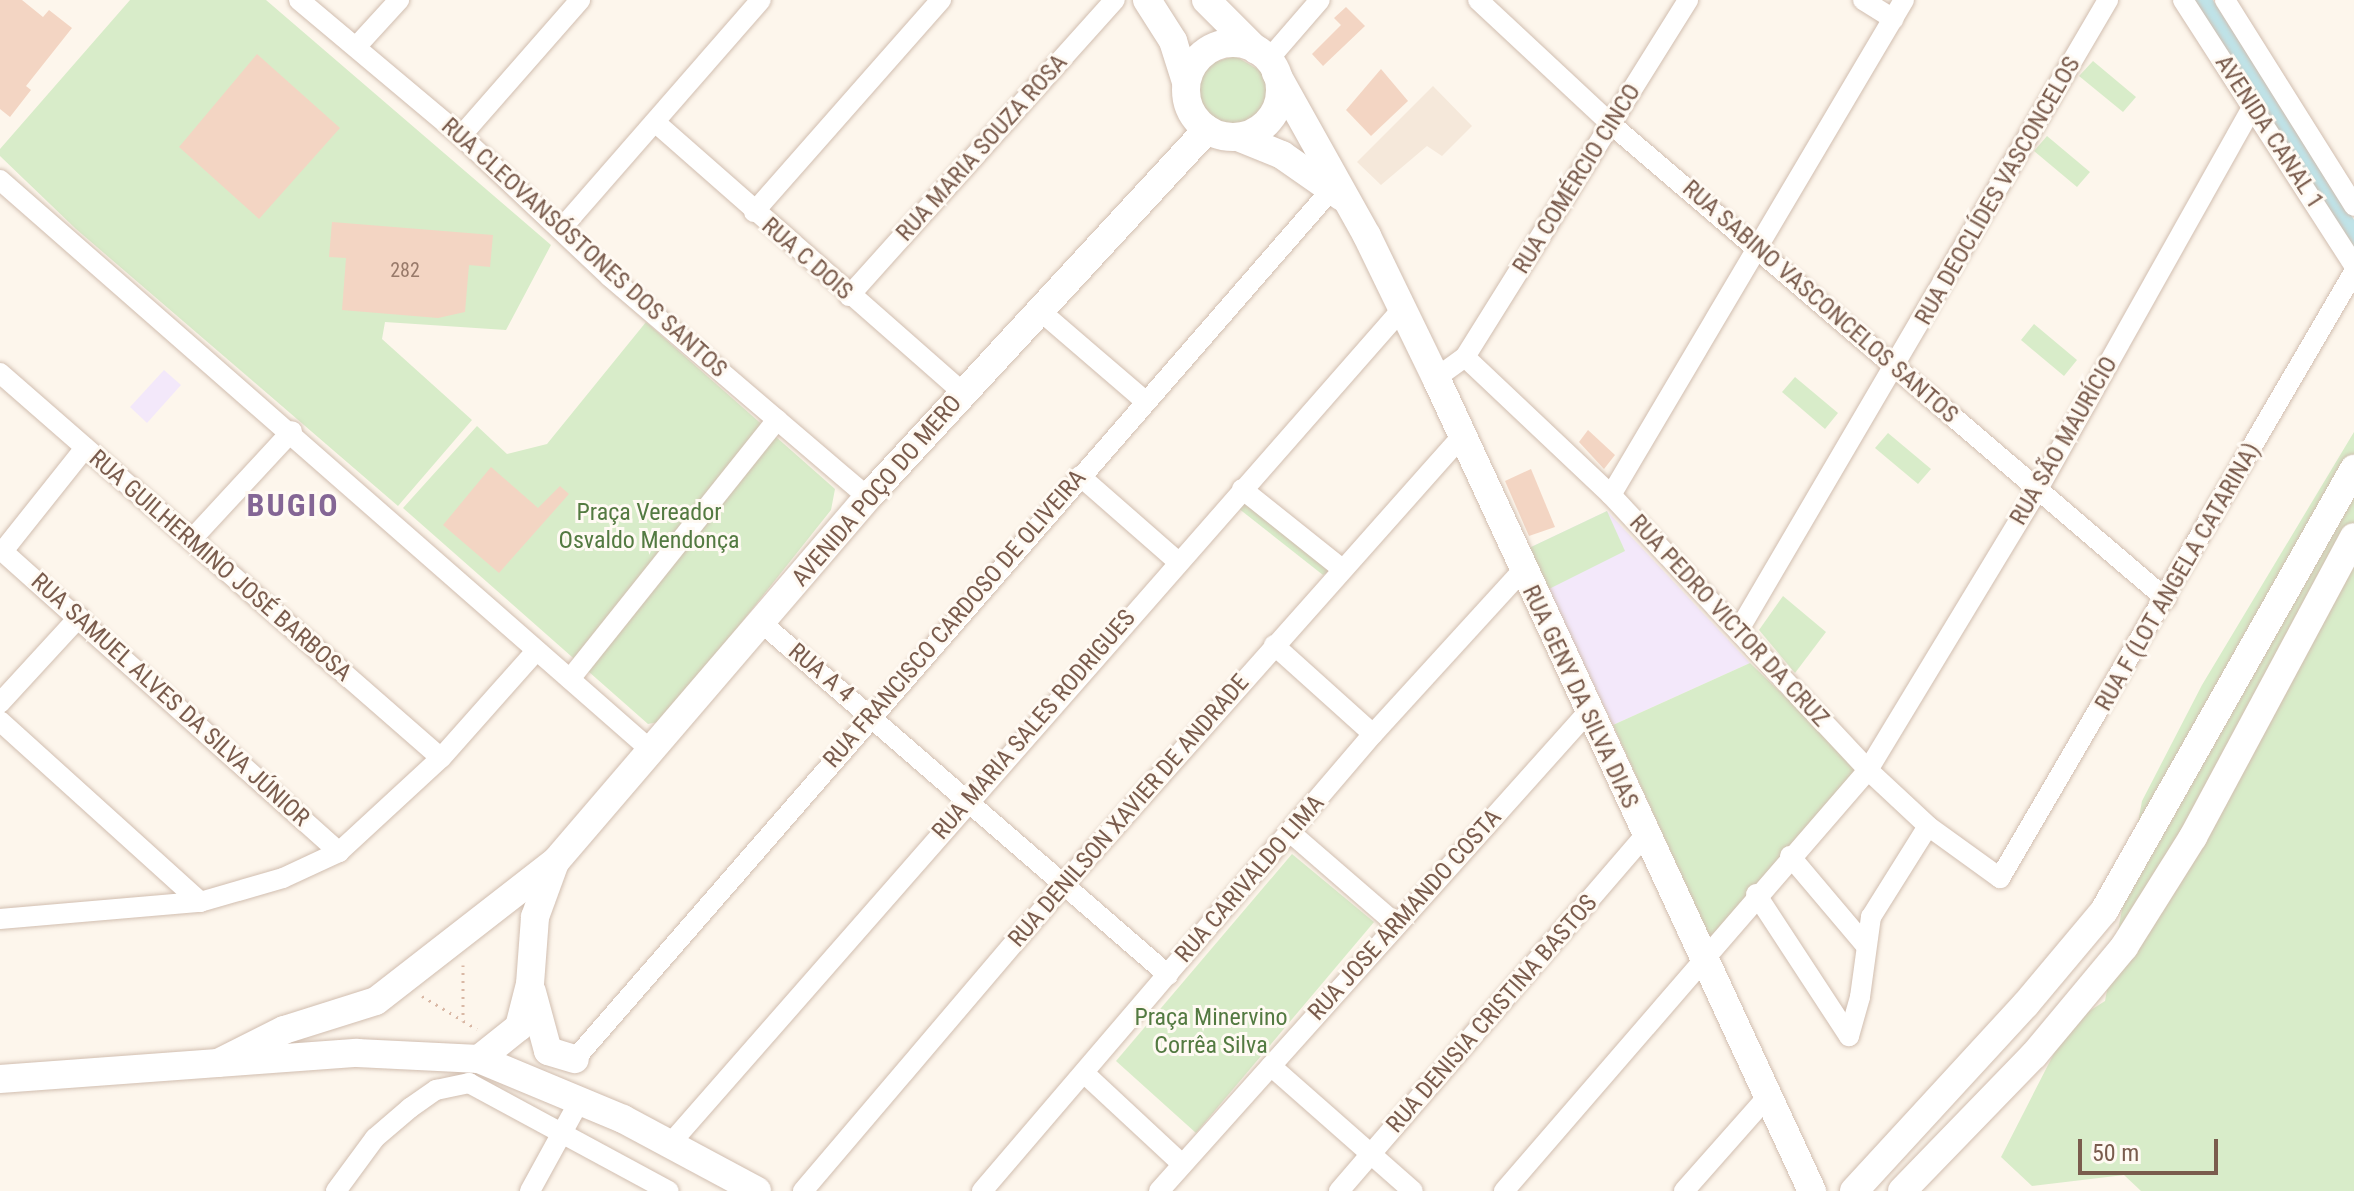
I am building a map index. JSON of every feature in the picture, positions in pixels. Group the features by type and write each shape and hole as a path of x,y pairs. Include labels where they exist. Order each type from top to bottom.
{"main road":[{"path":"1147,0 1173,41 1186,82 1190,110 1207,130 1238,137 1252,133 1273,115 1279,101 1267,61 1242,44 1213,48 1191,68 1186,82"},
{"name":"RUA GENY DA SILVA DIAS","path":"1206,0 1267,61 1402,309 1644,837 1812,1191"},
{"name":"AVENIDA POÇO DO MERO","path":"218,1063 284,1030 376,1001 556,861 763,624 868,497 1038,309 1207,130"},
{"name":"RUA GENY DA SILVA DIAS","path":"1238,137 1282,155 1339,191"},
{"path":"1854,1191 2026,1004 2104,911 2354,469"},
{"path":"1902,1191 2044,1045 2124,947 2193,837 2354,537"},
{"name":"AVENIDA POÇO DO MERO","path":"0,1079 357,1053 474,1071 519,1027 530,984 535,917 556,861"},
{"path":"530,984 548,1051 575,1059"},
{"path":"474,1071 580,1100 757,1191"}],"street":[{"name":"RUA CLEOVANSÓSTONES DOS SANTOS","path":"299,0 461,136 561,229 868,497"},
{"path":"356,47 399,0"},
{"path":"461,136 580,0"},
{"path":"561,229 761,0"},
{"path":"754,212 941,0"},
{"name":"RUA MARIA SOUZA ROSA","path":"849,296 1115,0"},
{"path":"1267,61 1320,0"},
{"name":"RUA SABINO VASCONCELOS SANTOS","path":"1478,0 1612,125 1756,244 2166,599"},
{"name":"RUA COMÉRCIO CINCO","path":"1465,357 1688,0"},
{"path":"1863,0 1893,19"},
{"path":"1611,495 1756,244 1904,0"},
{"name":"RUA DEOCLÍDES VASCONCELOS","path":"1740,628 1897,367 2108,0"},
{"name":"AVENIDA CANAL 1","path":"2183,0 2354,265"},
{"name":"AVENIDA CANAL 1","path":"2225,0 2354,206"},
{"name":"RUA SÃO MAURÍCIO","path":"1504,1191 1756,894 1868,770 2038,489 2252,108"},
{"name":"RUA C DOIS","path":"655,122 849,296 962,392"},
{"path":"0,180 292,431 653,752"},
{"name":"RUA FRANCISCO CARDOSO DE OLIVEIRA","path":"575,1059 1145,401 1339,191"},
{"name":"RUA F (LOT ANGELA CATARINA)","path":"1998,878 2166,599 2354,272"},
{"path":"1038,309 1145,401"},
{"name":"RUA MARIA SALES RODRIGUES","path":"670,1144 1177,561 1402,309"},
{"path":"1436,378 1465,357"},
{"name":"RUA PEDRO VICTOR DA CRUZ","path":"1465,357 1611,495 1740,628 1868,770 1928,826 1998,878"},
{"name":"RUA GUILHERMINO JOSÉ BARBOSA","path":"0,373 441,758"},
{"path":"570,679 777,420"},
{"path":"192,539 292,431"},
{"name":"RUA DENILSON XAVIER DE ANDRADE","path":"803,1191 1065,883 1341,568 1462,436"},
{"path":"1,550 85,448"},
{"path":"1080,476 1177,561"},
{"path":"1242,489 1341,568"},
{"name":"RUA SAMUEL ALVES DA SILVA JÚNIOR","path":"1,550 339,852"},
{"name":"RUA CARIVALDO LIMA","path":"982,1191 1373,734 1522,571"},
{"path":"0,703 79,617"},
{"name":"RUA A 4","path":"763,624 1168,975"},
{"path":"1274,645 1373,734"},
{"path":"5,914 200,902 283,878 339,852 441,758 536,651"},
{"name":"RUA JOSE ARMANDO COSTA","path":"1159,1191 1395,923 1588,712"},
{"path":"0,721 200,902"},
{"path":"1756,894 1849,1036 1876,907 1928,826"},
{"path":"1291,833 1395,923"},
{"name":"RUA DENISIA CRISTINA BASTOS","path":"1339,1191 1644,837"},
{"path":"1790,856 1866,946"},
{"path":"1271,1066 1413,1191"},
{"path":"336,1191 375,1138 417,1102 474,1071 560,1134 669,1191"},
{"path":"1084,1073 1182,1164"},
{"path":"1684,1191 1768,1096"},
{"path":"530,1191 580,1100"}],"path":[{"path":"463,956 463,1021"}],"shaded area":[{"path":"1433,86 1472,126 1442,156 1427,146 1381,185 1357,162"},
{"path":"164,370 181,385 147,423 130,407"},
{"path":"1607,511 1750,663 1613,725 1529,548"}],"green space":[{"path":"130,0 266,0 551,245 506,330 385,322 382,339 472,420 398,506 76,229 0,156 0,149"},
{"path":"1235,56 1261,71 1269,92 1257,120 1231,131 1202,118 1193,90 1205,65"},
{"path":"2093,61 2136,97 2123,112 2079,76"},
{"path":"2047,136 2090,172 2077,187 2034,151"},
{"name":"Praça Vereador Osvaldo Mendonça","path":"646,322 835,489 831,510 663,721 648,724 403,508 477,426 507,454 547,444"},
{"path":"2034,324 2077,360 2064,376 2021,340"},
{"path":"1795,377 1838,413 1825,429 1782,392"},
{"path":"2354,432 2354,1191 2141,1191 2124,1175 2032,1186 2001,1157 2069,1024 2105,1001 2142,801 2202,685"},
{"path":"1888,433 1931,469 1918,484 1875,448"},
{"path":"1244,500 1333,569 1323,575 1238,508"},
{"path":"1607,511 1625,551 1549,589 1529,548"},
{"path":"1783,596 1826,632 1795,673 1759,630"},
{"path":"1750,663 1869,777 1711,940 1613,725"},
{"name":"Praça Minervino Corrêa Silva","path":"1292,854 1374,922 1196,1133 1116,1061"}],"building":[{"path":"0,0 22,0 43,17 49,10 72,28 26,86 31,90 10,117 0,109"},
{"path":"1346,7 1365,26 1323,66 1312,54 1341,25 1334,18"},
{"path":"257,54 340,128 259,219 179,147"},
{"path":"1381,69 1408,101 1371,136 1346,110"},
{"path":"332,222 493,235 490,267 469,265 465,312 438,318 342,310 346,258 329,257"},
{"path":"1588,430 1615,455 1604,469 1579,442"},
{"path":"491,467 538,508 560,486 569,494 499,573 443,525"},
{"path":"1531,469 1555,527 1529,536 1505,481"}],"waterway":[{"path":"2201,0 2354,238"}],"district":[{"name":"BUGIO","path":"293,505"}]}
